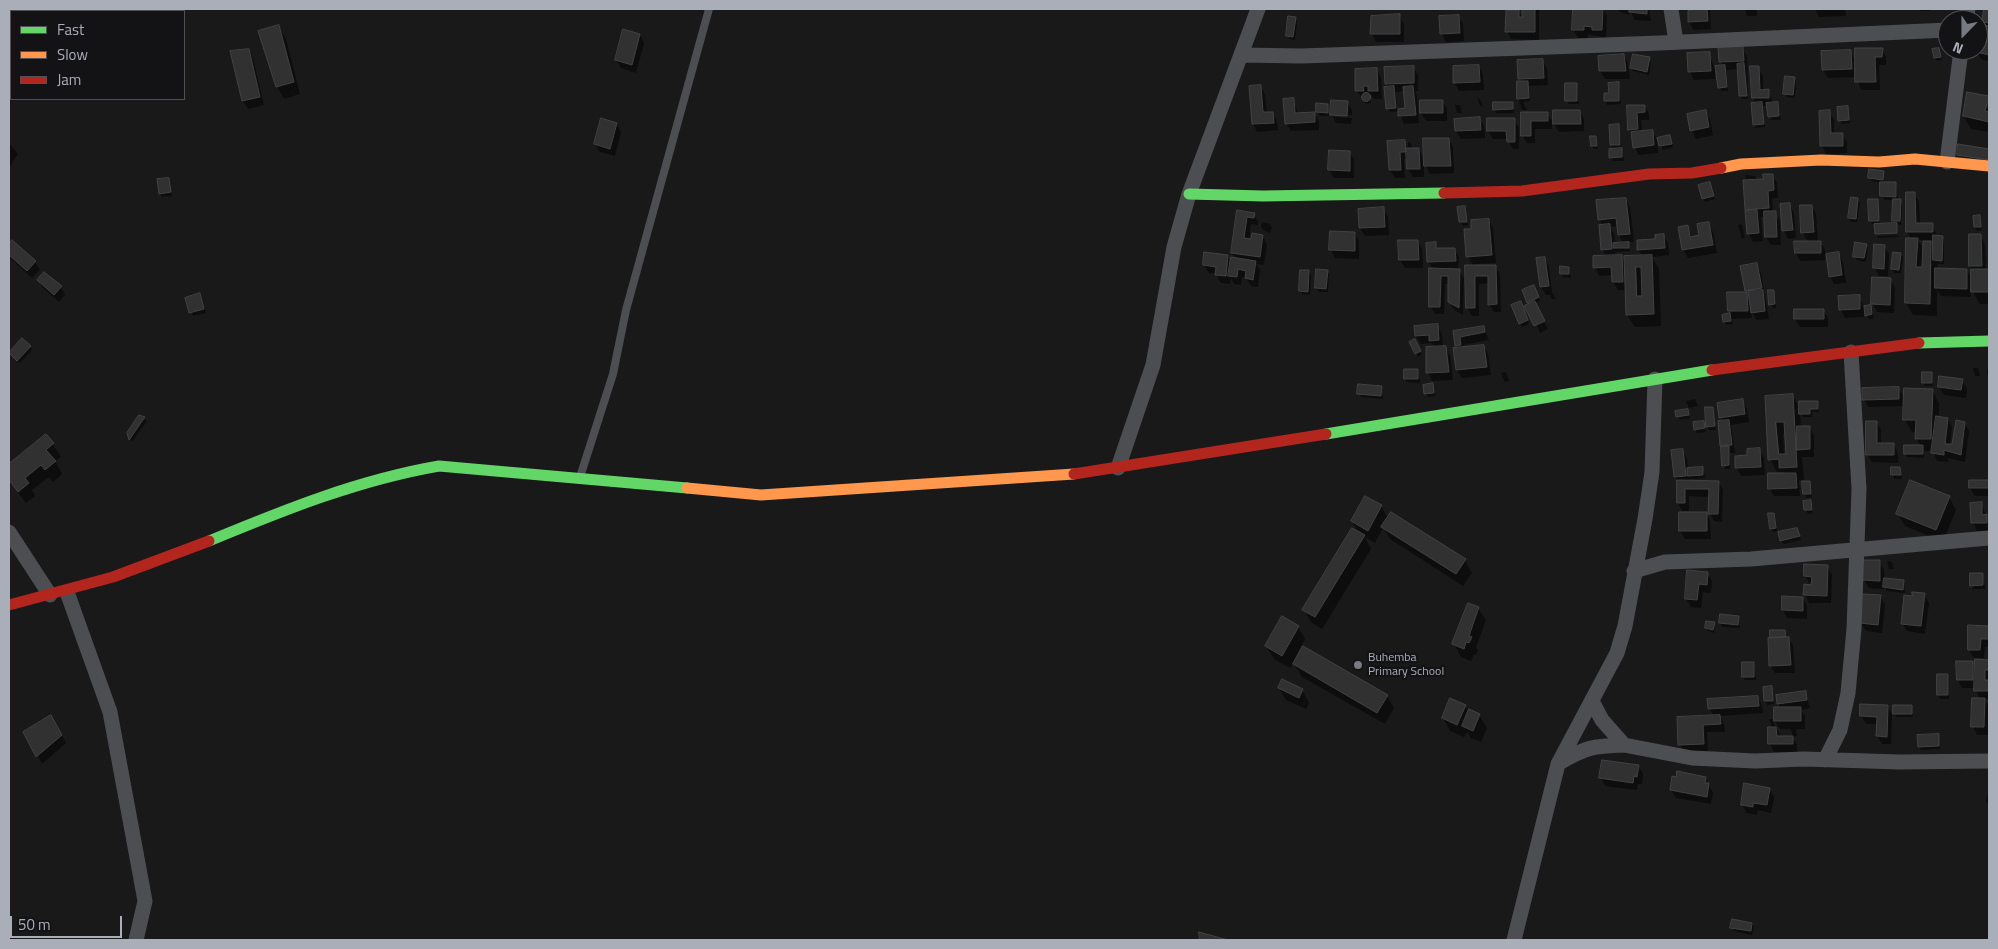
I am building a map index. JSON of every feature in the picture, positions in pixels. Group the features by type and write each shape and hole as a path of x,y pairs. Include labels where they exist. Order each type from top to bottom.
{"main road":[{"path":"1189,194 1263,196 1463,194 1522,191 1649,174 1692,173 1741,164 1821,160 1879,162 1915,159 1989,166"},
{"path":"9,605 67,592 147,565 350,485 399,471 439,466 762,495 1091,473 1655,379 1937,341 1989,341"}],"street":[{"path":"1118,468 1154,365 1174,248 1189,194 1258,9"},
{"path":"1671,9 1676,42"},
{"path":"1241,55 1302,56 1938,30"},
{"path":"1947,162 1961,60"},
{"path":"1825,760 1840,730 1848,693 1858,551 1859,489 1851,352"},
{"path":"1514,940 1558,764 1617,653 1645,519 1652,472 1655,379"},
{"path":"9,532 50,595"},
{"path":"1634,571 1665,562 1751,559 1989,538"},
{"path":"67,592 110,712 145,901 136,940"},
{"path":"1592,701 1602,720 1624,745"},
{"path":"1558,764 1579,751 1594,746 1624,745 1692,758 1755,761 1989,761"}],"lane":[{"path":"580,478 613,374 626,310 709,9"}],"building":[{"path":"1522,9 1535,9 1535,32 1505,32 1506,10 1519,10 1519,17 1522,17"},
{"path":"1573,9 1603,9 1602,30 1592,30 1592,27 1584,26 1584,30 1572,30"},
{"path":"1630,9 1647,9 1647,14 1629,12"},
{"path":"1707,9 1708,21 1688,22 1688,11"},
{"path":"1989,9 1989,23 1988,10 1984,10"},
{"path":"1400,14 1400,34 1370,34 1371,16"},
{"path":"1459,15 1460,33 1440,34 1439,16"},
{"path":"1288,16 1296,17 1293,37 1286,36"},
{"path":"279,25 294,82 276,87 258,31"},
{"path":"1988,26 1989,26 1988,55"},
{"path":"623,29 640,34 632,65 615,60"},
{"path":"1743,46 1744,61 1719,62 1718,48"},
{"path":"1855,48 1883,48 1882,57 1875,57 1876,82 1855,82"},
{"path":"1938,48 1938,57 1934,58 1932,49"},
{"path":"249,49 260,97 242,101 230,51"},
{"path":"1851,50 1852,69 1822,70 1821,51"},
{"path":"1710,52 1711,71 1688,72 1687,53"},
{"path":"1624,54 1626,71 1599,71 1598,56"},
{"path":"1633,54 1650,57 1647,72 1630,68"},
{"path":"1543,59 1544,78 1518,79 1517,60"},
{"path":"1744,63 1747,96 1739,96 1737,64"},
{"path":"1479,65 1480,82 1453,83 1453,66"},
{"path":"1725,65 1727,87 1718,88 1715,66"},
{"path":"1414,66 1414,83 1385,84 1384,67"},
{"path":"1750,66 1759,66 1760,90 1769,89 1769,98 1752,98"},
{"path":"1377,68 1378,91 1368,91 1368,86 1363,86 1364,91 1355,91 1355,69"},
{"path":"1785,76 1795,77 1793,95 1783,94"},
{"path":"1517,81 1528,81 1529,98 1517,99"},
{"path":"1619,82 1619,101 1604,101 1604,93 1609,93 1608,83"},
{"path":"1565,83 1577,83 1577,101 1565,101"},
{"path":"1261,85 1263,112 1273,112 1274,123 1252,124 1249,86"},
{"path":"1394,86 1396,108 1386,109 1384,87"},
{"path":"1413,86 1416,115 1398,116 1398,109 1405,108 1403,87"},
{"path":"1366,92 1371,97 1366,102 1361,97"},
{"path":"1967,92 1989,96 1989,104 1987,104 1985,111 1989,112 1989,122 1963,116"},
{"path":"1294,98 1295,113 1315,112 1315,122 1285,124 1283,99"},
{"path":"1331,100 1348,101 1347,116 1330,115"},
{"path":"1420,100 1443,100 1443,113 1420,113"},
{"path":"1493,102 1513,102 1513,109 1493,110"},
{"path":"1762,102 1764,124 1753,125 1751,103"},
{"path":"1778,102 1779,116 1768,117 1766,103"},
{"path":"1316,103 1328,104 1328,113 1316,112"},
{"path":"1627,105 1645,105 1645,112 1637,113 1638,129 1628,130"},
{"path":"1848,106 1849,120 1838,121 1837,107"},
{"path":"1553,110 1580,110 1581,124 1553,124"},
{"path":"1706,110 1709,127 1690,131 1687,114"},
{"path":"1830,110 1831,133 1843,133 1843,146 1820,146 1819,111"},
{"path":"1521,112 1548,112 1548,121 1531,121 1531,136 1521,136"},
{"path":"1480,117 1481,130 1455,131 1454,119"},
{"path":"601,118 617,123 610,149 594,144"},
{"path":"1487,118 1515,118 1515,142 1507,142 1506,131 1487,131"},
{"path":"1619,124 1620,145 1610,145 1609,125"},
{"path":"1653,130 1654,145 1633,148 1631,132"},
{"path":"1670,135 1672,144 1659,146 1657,138"},
{"path":"1590,136 1596,136 1597,146 1591,146"},
{"path":"1423,138 1449,138 1451,166 1424,166"},
{"path":"1405,140 1406,152 1400,152 1401,170 1389,170 1387,141"},
{"path":"1958,144 1989,149 1989,160 1957,155"},
{"path":"1406,148 1419,148 1420,169 1407,169"},
{"path":"1622,148 1622,157 1609,158 1609,149"},
{"path":"1329,150 1350,151 1350,171 1328,170"},
{"path":"1869,169 1884,171 1883,180 1868,178"},
{"path":"1763,174 1773,174 1774,190 1768,191 1769,208 1745,210 1743,180 1763,179"},
{"path":"169,178 171,192 159,194 157,179"},
{"path":"1710,182 1714,196 1702,199 1698,185"},
{"path":"1880,182 1896,182 1896,197 1880,196"},
{"path":"1906,192 1915,192 1916,223 1933,223 1933,232 1906,232"},
{"path":"1851,197 1858,198 1856,219 1848,218"},
{"path":"1626,198 1630,234 1618,235 1616,218 1598,220 1596,200"},
{"path":"1868,199 1878,199 1879,221 1869,221"},
{"path":"1893,199 1901,199 1900,221 1892,221"},
{"path":"1790,203 1793,230 1782,231 1780,204"},
{"path":"1800,205 1812,205 1814,232 1801,233"},
{"path":"1465,206 1467,222 1459,222 1457,207"},
{"path":"1384,207 1385,227 1359,228 1358,209"},
{"path":"1237,210 1255,213 1254,218 1247,217 1244,238 1251,239 1252,233 1263,235 1260,257 1231,253"},
{"path":"1757,210 1759,233 1747,234 1745,211"},
{"path":"1764,211 1776,211 1777,237 1765,237"},
{"path":"1980,215 1981,227 1974,227 1973,216"},
{"path":"1489,219 1492,255 1466,257 1464,229 1471,229 1471,220"},
{"path":"1709,222 1713,245 1682,250 1678,227 1688,225 1690,237 1699,235 1697,224"},
{"path":"1897,223 1897,233 1875,234 1874,224"},
{"path":"1610,224 1612,249 1601,250 1599,225"},
{"path":"1330,231 1355,232 1355,251 1329,250"},
{"path":"1664,234 1665,248 1637,250 1637,240 1655,239 1655,235"},
{"path":"1969,234 1981,234 1982,266 1969,266"},
{"path":"1933,235 1943,236 1942,261 1933,260"},
{"path":"1906,238 1918,238 1916,267 1922,267 1923,241 1931,241 1930,304 1905,303"},
{"path":"12,240 36,261 27,271 9,255 9,244"},
{"path":"1398,240 1418,240 1419,260 1399,260"},
{"path":"1794,241 1821,241 1821,253 1795,253"},
{"path":"1436,242 1436,248 1455,248 1456,261 1427,262 1426,243"},
{"path":"1629,242 1629,248 1613,248 1613,243"},
{"path":"1855,242 1867,244 1864,258 1853,257"},
{"path":"1874,244 1885,245 1884,269 1873,268"},
{"path":"1204,252 1228,255 1226,276 1215,275 1216,267 1203,265"},
{"path":"1839,252 1842,275 1829,277 1826,254"},
{"path":"1893,252 1901,253 1899,270 1891,269"},
{"path":"1622,255 1623,282 1612,282 1611,267 1593,268 1593,256"},
{"path":"1652,255 1654,314 1626,315 1624,256","holes":["1636,267 1641,267 1642,296 1637,296"]},
{"path":"1231,257 1256,261 1253,280 1245,278 1246,271 1238,269 1237,277 1228,276"},
{"path":"1545,257 1549,286 1540,287 1536,258"},
{"path":"1757,263 1762,288 1745,291 1740,266"},
{"path":"1465,265 1496,265 1497,304 1488,305 1488,276 1475,276 1475,308 1466,308"},
{"path":"1560,266 1569,267 1569,274 1560,274"},
{"path":"1429,268 1460,269 1459,308 1448,302 1448,276 1441,276 1440,307 1429,307"},
{"path":"1935,268 1967,269 1967,289 1935,288"},
{"path":"1316,269 1328,270 1326,289 1315,288"},
{"path":"1971,269 1989,269 1989,292 1971,292"},
{"path":"1300,270 1309,270 1308,292 1299,291"},
{"path":"44,272 62,286 54,295 37,280"},
{"path":"1872,277 1891,278 1890,305 1871,304"},
{"path":"1534,285 1539,297 1527,303 1522,290"},
{"path":"1763,290 1765,311 1751,313 1748,291"},
{"path":"1768,290 1774,290 1775,304 1769,305"},
{"path":"1727,292 1747,292 1748,311 1728,311"},
{"path":"200,293 204,309 189,313 185,298"},
{"path":"1860,295 1860,309 1839,310 1838,296"},
{"path":"1521,301 1528,320 1519,324 1511,305"},
{"path":"1535,301 1545,321 1534,326 1524,306"},
{"path":"1871,305 1872,314 1865,316 1864,306"},
{"path":"1794,309 1824,309 1824,319 1794,319"},
{"path":"1730,313 1731,321 1723,322 1722,315"},
{"path":"1438,324 1439,340 1429,341 1429,335 1415,336 1414,326"},
{"path":"1484,326 1485,332 1460,337 1461,345 1455,346 1453,331"},
{"path":"22,338 31,346 17,361 9,353"},
{"path":"1415,339 1421,351 1415,354 1409,342"},
{"path":"1484,345 1487,367 1456,370 1453,348"},
{"path":"1446,346 1449,372 1426,373 1426,347"},
{"path":"1404,369 1418,369 1418,379 1404,379"},
{"path":"1922,372 1932,372 1932,383 1922,383"},
{"path":"1939,376 1963,379 1961,390 1938,387"},
{"path":"1433,383 1434,393 1424,394 1423,385"},
{"path":"1358,384 1382,386 1381,396 1357,394"},
{"path":"1899,387 1899,399 1862,400 1862,388"},
{"path":"1904,388 1933,389 1931,439 1915,439 1916,420 1903,420"},
{"path":"1793,394 1797,467 1779,468 1779,459 1768,460 1765,396","holes":["1776,422 1784,422 1786,454 1779,454"]},
{"path":"1743,399 1745,414 1719,418 1717,403"},
{"path":"1799,401 1818,401 1818,409 1810,409 1810,414 1799,414"},
{"path":"1705,407 1713,407 1715,426 1706,427"},
{"path":"1688,409 1689,415 1676,417 1675,411"},
{"path":"139,415 145,417 129,440 127,433"},
{"path":"1936,416 1948,418 1945,444 1952,444 1956,420 1965,422 1961,455 1944,450 1944,455 1931,453"},
{"path":"1729,420 1732,445 1720,446 1718,421"},
{"path":"1704,421 1705,428 1694,430 1693,422"},
{"path":"1866,421 1877,421 1877,443 1894,443 1894,455 1866,455"},
{"path":"1797,426 1810,426 1810,449 1797,450"},
{"path":"46,434 54,443 46,450 56,461 45,470 41,465 25,478 29,483 18,492 9,480 9,464"},
{"path":"1904,445 1923,445 1923,454 1904,454"},
{"path":"1721,446 1729,446 1729,465 1722,466"},
{"path":"1760,448 1761,467 1735,468 1735,456 1747,455 1747,449"},
{"path":"1683,449 1686,476 1674,477 1671,450"},
{"path":"1703,467 1703,475 1687,476 1687,468"},
{"path":"1891,467 1900,467 1901,475 1891,475"},
{"path":"1768,473 1796,473 1797,488 1768,489"},
{"path":"1677,480 1719,481 1718,514 1708,514 1709,489 1685,489 1685,503 1677,503"},
{"path":"1910,480 1950,496 1936,530 1896,514"},
{"path":"1969,480 1989,480 1989,488 1969,488"},
{"path":"1802,481 1810,481 1811,494 1803,494"},
{"path":"1365,496 1382,505 1368,531 1351,521"},
{"path":"1811,500 1812,510 1804,510 1803,501"},
{"path":"1982,502 1982,515 1987,514 1987,523 1971,523 1970,503"},
{"path":"1391,512 1466,559 1456,574 1381,527"},
{"path":"1679,512 1707,512 1707,531 1679,531"},
{"path":"1768,513 1774,513 1776,528 1770,529"},
{"path":"1352,528 1365,535 1315,617 1302,610"},
{"path":"1797,528 1800,536 1780,541 1778,532"},
{"path":"1863,560 1880,560 1880,581 1863,580"},
{"path":"1804,564 1828,565 1827,596 1803,595 1804,584 1811,585 1812,577 1804,576"},
{"path":"1687,570 1708,572 1707,585 1699,584 1697,600 1685,599"},
{"path":"1970,573 1983,573 1983,585 1970,586"},
{"path":"1884,578 1904,580 1903,590 1883,587"},
{"path":"1912,592 1925,593 1921,626 1901,624 1904,595 1912,596"},
{"path":"1862,594 1881,595 1878,625 1860,623"},
{"path":"1782,596 1803,597 1803,611 1782,610"},
{"path":"1468,603 1479,607 1469,636 1472,637 1469,643 1466,642 1464,649 1452,644"},
{"path":"1720,614 1739,616 1738,625 1719,623"},
{"path":"1282,616 1299,626 1282,656 1265,646"},
{"path":"1706,621 1715,622 1713,630 1705,628"},
{"path":"1968,625 1989,626 1989,639 1981,639 1980,650 1968,650"},
{"path":"1770,630 1785,630 1786,637 1770,638"},
{"path":"1789,637 1791,665 1769,666 1768,638"},
{"path":"1303,646 1388,695 1377,713 1293,664"},
{"path":"1975,659 1989,660 1989,670 1985,670 1985,680 1989,680 1989,691 1974,691"},
{"path":"1956,661 1973,661 1973,680 1957,680"},
{"path":"1742,662 1754,662 1754,677 1742,677"},
{"path":"1937,674 1948,674 1948,695 1937,695"},
{"path":"1282,679 1303,689 1299,698 1278,688"},
{"path":"1772,686 1773,701 1764,701 1763,687"},
{"path":"1806,691 1807,700 1777,704 1776,695"},
{"path":"1758,696 1759,706 1708,709 1707,699"},
{"path":"1450,698 1466,705 1457,725 1442,718"},
{"path":"1972,698 1985,698 1984,727 1971,727"},
{"path":"1860,704 1888,705 1887,737 1876,736 1877,717 1860,716"},
{"path":"1893,705 1912,705 1912,714 1893,714"},
{"path":"1774,707 1801,707 1801,721 1774,721"},
{"path":"1469,709 1480,714 1473,731 1462,726"},
{"path":"51,715 62,735 36,757 23,732"},
{"path":"1720,715 1721,724 1703,725 1704,744 1678,745 1677,717"},
{"path":"1768,727 1776,727 1777,736 1793,736 1793,744 1768,744"},
{"path":"1939,734 1939,746 1918,747 1917,735"},
{"path":"1602,760 1639,765 1637,777 1634,776 1633,783 1599,778"},
{"path":"1677,771 1706,777 1705,783 1709,783 1707,797 1670,790 1672,776 1676,777"},
{"path":"1744,783 1770,788 1767,805 1753,803 1753,807 1741,805"},
{"path":"1732,919 1752,923 1751,931 1730,928"},
{"path":"1199,932 1228,940 1200,940"}],"traffic: fast":[{"path":"1189,194 1263,196 1444,193"},
{"path":"1919,343 1989,341"},
{"path":"1326,434 1712,370"},
{"path":"209,541 322,497 379,479 439,466 687,488"}],"traffic: slow":[{"path":"1721,168 1741,164 1821,160 1879,162 1915,159 1989,166"},
{"path":"687,488 761,495 1074,474"}],"traffic: jam":[{"path":"1444,193 1522,191 1649,174 1692,173 1721,168"},
{"path":"1712,370 1919,343"},
{"path":"1074,474 1326,434"},
{"path":"9,605 113,577 209,541"}],"place":[{"name":"Buhemba Primary School","path":"1358,665"}]}
